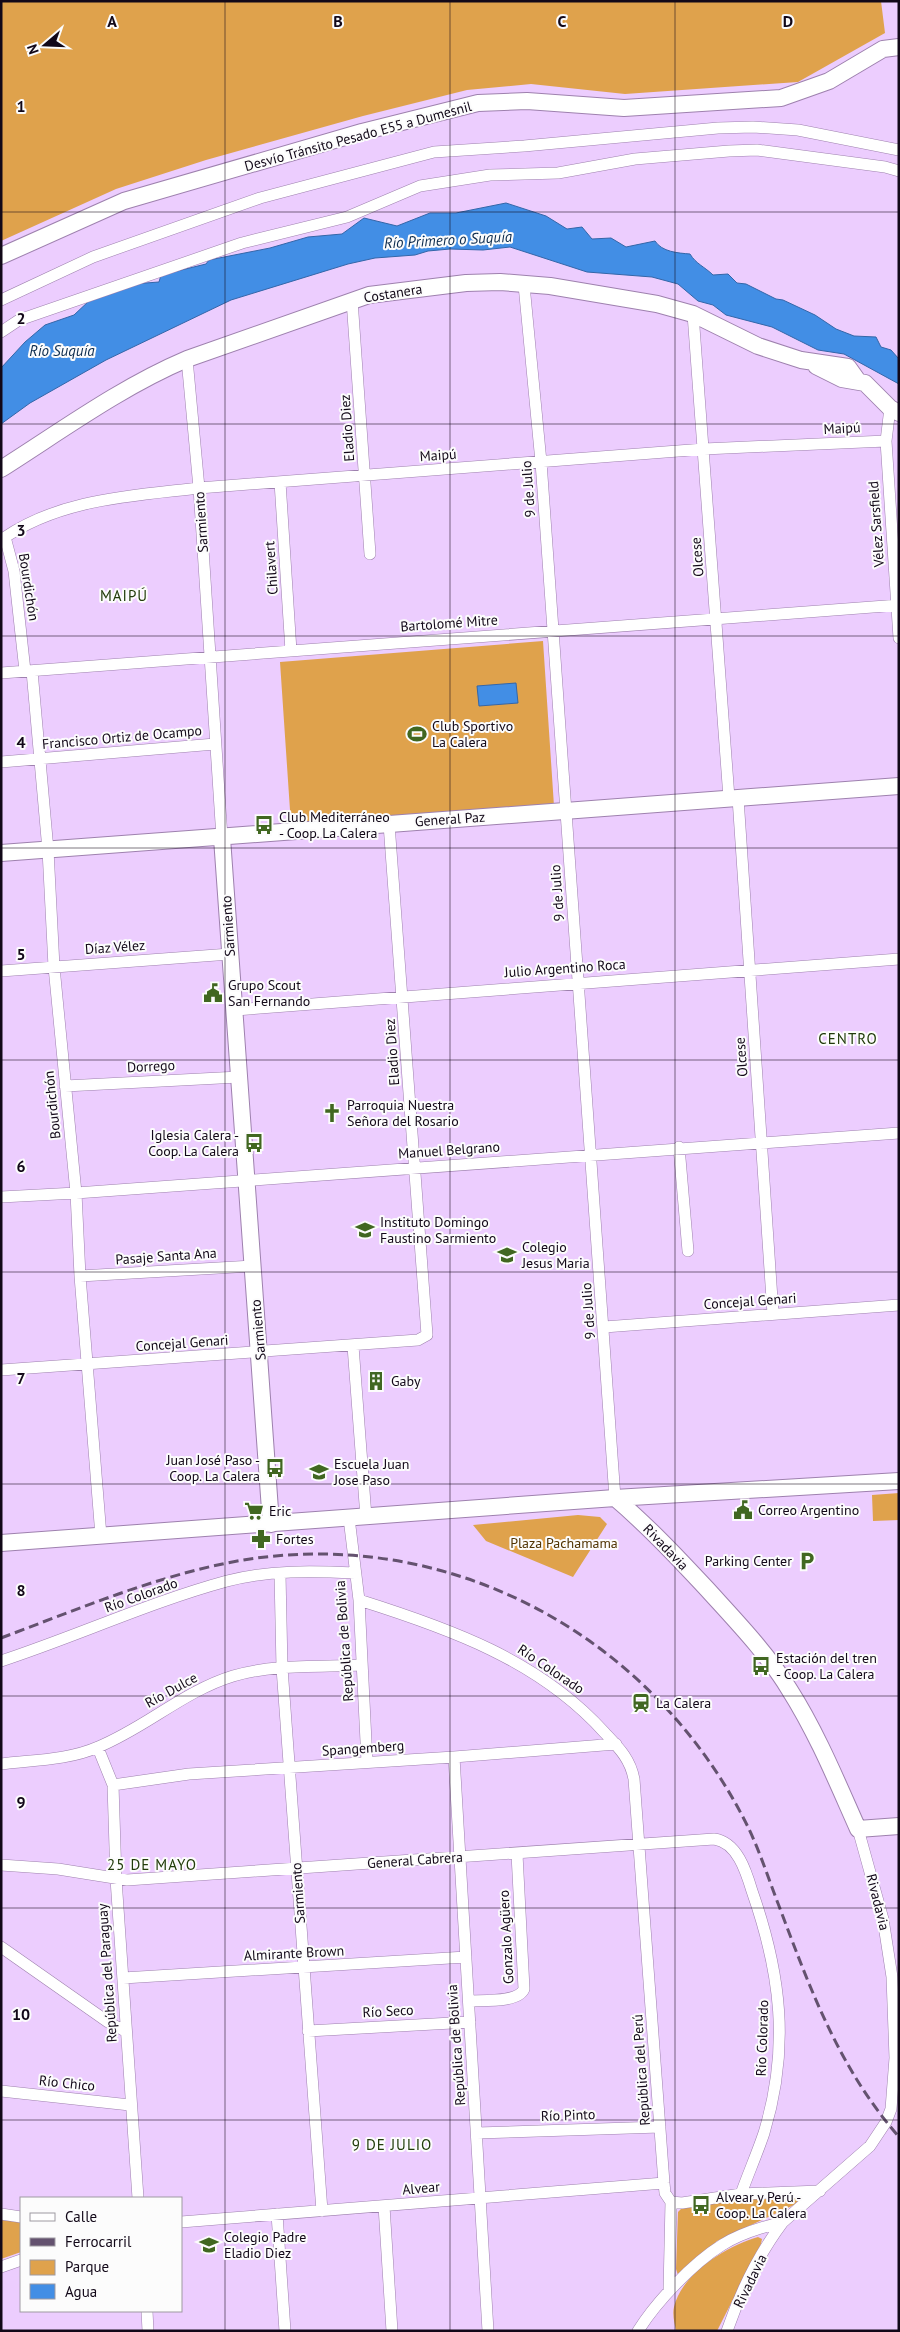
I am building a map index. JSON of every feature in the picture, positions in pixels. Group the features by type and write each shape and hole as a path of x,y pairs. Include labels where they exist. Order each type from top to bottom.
{"street":[{"name":"Desvío Tránsito Pesado E55 a Dumesnil","path":"1,256 124,201 362,132 478,103 527,101 632,107 781,98 829,81 883,49 899,47"},
{"path":"1,300 93,257 260,198 434,152 524,146 718,128 753,127 798,130 899,150"},
{"path":"1,332 19,320 153,273 242,243 347,216 420,186 490,175 558,173 635,159 757,150 885,167 899,171"},
{"name":"Costanera","path":"1,469 103,404 164,368 369,295 466,283 500,282 550,286 657,304 693,314 758,346 812,363 848,367 858,381 874,390 894,410"},
{"name":"9 de Julio","path":"524,285 541,462 615,1498"},
{"name":"Eladio Diez","path":"352,300 366,475 370,554"},
{"name":"Olcese","path":"693,314 716,619 750,970 773,1314"},
{"name":"Sarmiento","path":"187,359 199,488 215,744 248,1179 271,1524"},
{"name":"Vélez Sarsfield","path":"894,410 886,441 899,638"},
{"name":"Maipú","path":"3,539 37,520 76,506 127,496 199,488 704,449 886,441"},
{"name":"Chilavert","path":"280,482 291,651"},
{"name":"Bourdichón","path":"3,539 14,571 40,759 48,850 54,967 76,1193 80,1276 101,1536"},
{"name":"Bartolomé Mitre","path":"1,673 898,605"},
{"name":"Francisco Ortiz de Ocampo","path":"1,762 215,744"},
{"name":"General Paz","path":"1,853 899,786"},
{"name":"Eladio Diez","path":"389,824 428,1332 425,1338"},
{"name":"Díaz Vélez","path":"1,971 230,954"},
{"name":"Julio Argentino Roca","path":"234,1010 578,982 899,959"},
{"name":"Dorrego","path":"65,1086 239,1077"},
{"name":"Manuel Belgrano","path":"1,1197 592,1155 679,1147 899,1133"},
{"path":"679,1147 688,1252"},
{"name":"Pasaje Santa Ana","path":"80,1276 253,1266"},
{"name":"Concejal Genari","path":"604,1327 899,1305"},
{"name":"Concejal Genari","path":"1,1370 353,1346 425,1338"},
{"path":"353,1346 366,1517"},
{"path":"1,1543 615,1498 899,1481"},
{"path":"643,1523 645,1504 657,1496"},
{"name":"Rivadavia","path":"615,1498 643,1523 735,1620 789,1688 809,1724 858,1829 883,1919 891,1970 895,2058 895,2113 886,2122 870,2146 783,2222 770,2241 739,2299 727,2331"},
{"name":"República de Bolivia","path":"349,1518 359,1600 367,1762"},
{"name":"Río Colorado","path":"1,1661 62,1641 160,1603 227,1581 307,1570 355,1574"},
{"name":"Sarmiento","path":"280,1574 282,1668 322,2211"},
{"name":"Río Colorado","path":"359,1600 474,1640 516,1662 584,1709 628,1759 632,1769 639,1845"},
{"name":"Río Dulce","path":"1,1764 73,1755 98,1748 214,1684 246,1673 282,1668 362,1665"},
{"name":"Spangemberg","path":"113,1785 189,1774 454,1758 616,1744"},
{"name":"República del Paraguay","path":"98,1748 113,1785 116,1879 125,2031 138,2197"},
{"name":"República de Bolivia","path":"454,1758 488,2331"},
{"path":"858,1829 899,1826"},
{"name":"Río Colorado","path":"714,1839 723,1840 730,1844 746,1873 772,1954 779,1998 780,2043 774,2090 764,2134 741,2194"},
{"name":"General Cabrera","path":"1,1865 58,1869 127,1880 714,1839"},
{"name":"República del Perú","path":"639,1845 664,2183 665,2193 671,2202 669,2291"},
{"name":"Gonzalo Agüero","path":"469,2001 513,1998 522,1993 524,1989 516,1854"},
{"path":"1,1947 108,2022 125,2031"},
{"name":"Almirante Brown","path":"123,1978 466,1957"},
{"name":"Río Seco","path":"308,2031 470,2022"},
{"name":"Río Chico","path":"1,2092 130,2105"},
{"name":"Río Pinto","path":"477,2133 660,2127"},
{"name":"Alvear","path":"182,2222 664,2183"},
{"path":"671,2202 682,2203 741,2194 820,2191"},
{"path":"384,2206 392,2331"},
{"path":"1,2214 20,2217"},
{"path":"277,2214 285,2331"},
{"path":"638,2331 669,2291 707,2256 722,2245 759,2228 783,2222"},
{"path":"1,2267 20,2260"},
{"path":"147,2312 148,2331"}],"green space":[{"path":"1,1 881,1 885,33 798,82 625,94 531,84 467,90 363,116 206,160 116,189 1,241"},
{"name":"Club Sportivo La Calera","path":"543,641 554,806 291,825 280,662"},
{"path":"899,1493 899,1520 873,1521 872,1495"},
{"name":"Plaza Pachamama","path":"578,1515 600,1517 607,1524 573,1577 486,1541 473,1525"},
{"path":"799,2196 801,2198 794,2205 717,2241 678,2275 676,2269 678,2212 682,2208 744,2198"},
{"path":"1,2220 20,2222 20,2252 1,2259"},
{"path":"758,2237 762,2239 761,2244 717,2331 676,2331 673,2316 674,2307 686,2283 696,2272 720,2254"}],"water":[{"name":"Río Suquía","path":"506,203 546,216 567,229 582,227 592,239 611,238 626,247 655,241 666,250 690,254 713,275 728,274 737,283 746,284 776,299 783,300 815,315 836,329 854,336 876,337 881,347 891,350 899,359 899,384 844,354 818,350 772,327 726,315 713,305 698,301 678,284 652,277 587,272 510,247 483,250 450,249 428,251 415,255 375,258 348,264 231,300 106,360 30,403 1,424 1,368 25,342 45,325 74,315 90,300 133,284 159,282 161,275 206,264 209,260 270,248 308,237 342,234 364,218 397,226 430,213 456,213"},
{"path":"516,683 518,703 479,706 477,686"}],"railway":[{"path":"1,1638 95,1602 193,1571 257,1558 334,1554 408,1563 479,1583 546,1613 607,1654 662,1704 709,1762 748,1827 828,2028 859,2084 899,2137"}],"place":[{"name":"Club Sportivo La Calera","path":"417,734"},
{"name":"Club Mediterráneo - Coop. La Calera","path":"264,825"},
{"name":"Grupo Scout San Fernando","path":"213,993"},
{"name":"Parroquia Nuestra Señora del Rosario","path":"332,1113"},
{"name":"Iglesia Calera - Coop. La Calera","path":"254,1143"},
{"name":"Instituto Domingo Faustino Sarmiento","path":"365,1230"},
{"name":"Colegio Jesus Maria","path":"507,1255"},
{"name":"Gaby","path":"376,1381"},
{"name":"Juan José Paso - Coop. La Calera","path":"275,1468"},
{"name":"Escuela Juan Jose Paso","path":"319,1472"},
{"name":"Correo Argentino","path":"743,1510"},
{"name":"Eric","path":"254,1511"},
{"name":"Fortes","path":"261,1539"},
{"name":"Parking Center","path":"807,1561"},
{"name":"Estación del tren - Coop. La Calera","path":"761,1666"},
{"name":"La Calera","path":"641,1703"},
{"name":"Alvear y Perú - Coop. La Calera","path":"701,2205"},
{"name":"Colegio Padre Eladio Diez","path":"209,2245"}],"district":[{"name":"MAIPÚ","path":"124,596"},
{"name":"CENTRO","path":"848,1039"},
{"name":"25 DE MAYO","path":"152,1865"},
{"name":"9 DE JULIO","path":"392,2145"}],"water label":[{"name":"Río Primero o Suquía","path":"448,240"}]}
